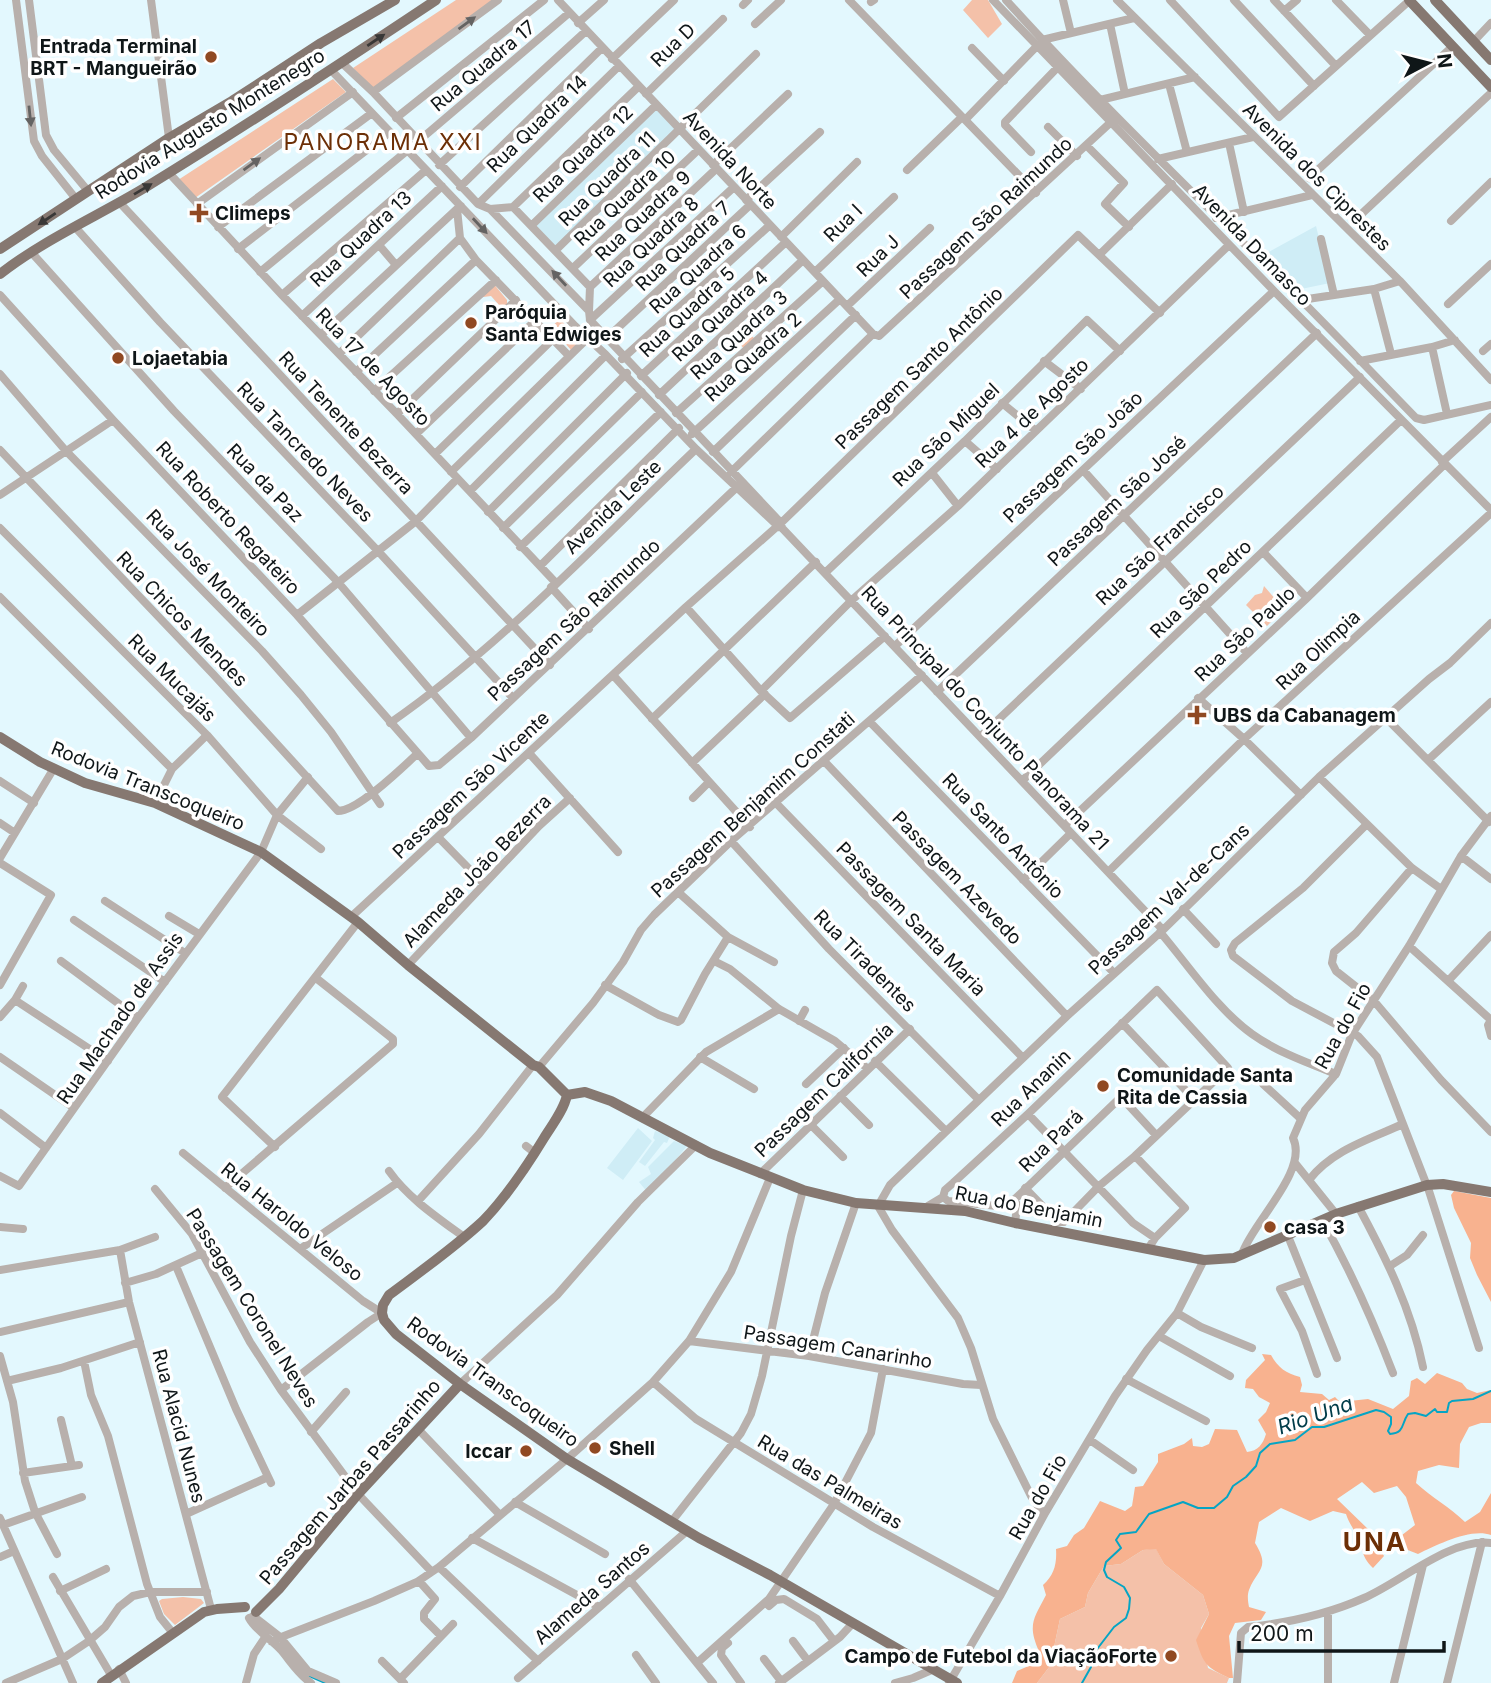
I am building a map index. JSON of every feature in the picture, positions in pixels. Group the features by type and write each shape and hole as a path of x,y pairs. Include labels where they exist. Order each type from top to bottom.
{"main road":[{"name":"Rodovia Augusto Montenegro","path":"0,249 169,138 395,0"},
{"name":"Rodovia Augusto Montenegro","path":"0,274 169,173 436,0"},
{"path":"1409,0 1491,87"},
{"path":"1435,0 1491,60"},
{"name":"Rodovia Transcoqueiro","path":"0,737 40,762 85,783 155,803 261,852 354,919 536,1066 567,1095 563,1106 484,1219 390,1295 382,1313 389,1327 460,1384 567,1459 687,1531 934,1669 952,1682"},
{"name":"Rua do Benjamin","path":"567,1095 585,1093 611,1101 696,1145 803,1190 878,1206 928,1206 965,1210 1015,1223 1205,1260 1233,1257 1336,1214 1427,1185 1443,1184 1491,1192"},
{"name":"Passagem Jarbas Passarinho","path":"250,1612 265,1604 358,1493 460,1384"},
{"path":"102,1683 172,1632 211,1609 250,1612"}],"street":[{"path":"16,0 34,141 42,156 76,199"},
{"path":"29,0 46,135 54,150 88,191"},
{"path":"151,0 169,138"},
{"path":"373,92 498,0"},
{"path":"396,118 544,0"},
{"name":"Avenida Norte","path":"558,0 856,316 878,334"},
{"path":"578,23 604,0"},
{"path":"612,59 674,0"},
{"path":"755,24 781,0"},
{"path":"849,0 1036,193"},
{"name":"Avenida Damasco","path":"993,0 1100,100 1416,418 1424,420 1447,415"},
{"name":"Avenida Damasco","path":"1006,0 1057,68 1491,511"},
{"path":"1063,0 1071,33"},
{"name":"Avenida dos Ciprestes","path":"1117,0 1400,281 1491,380"},
{"path":"1170,0 1279,117 1409,0"},
{"path":"1234,0 1314,86"},
{"path":"1274,0 1336,66"},
{"path":"1284,11 1297,0"},
{"path":"1336,0 1370,35"},
{"name":"Rua Quadra 17","path":"260,272 569,13"},
{"path":"906,170 1004,81 1039,43 1134,18"},
{"name":"Rua D","path":"646,94 723,19"},
{"path":"1474,41 1491,23"},
{"path":"1110,24 1125,94"},
{"path":"439,165 586,31"},
{"path":"1309,178 1452,47"},
{"path":"460,187 602,48"},
{"path":"971,48 1004,81"},
{"name":"Rua Quadra 11","path":"556,250 756,54"},
{"name":"Rua Principal do Conjunto Panorama 21","path":"342,63 373,92 460,187 478,204 490,209 780,526 1065,825 1162,931 1224,1007 1253,1035 1305,1062 1336,1074"},
{"name":"Rua Quadra 14","path":"478,204 619,66"},
{"path":"1031,152 1005,125 1006,118 1057,68"},
{"name":"Rua Principal do Conjunto Panorama 21","path":"331,70 459,207 677,430 736,488 780,526"},
{"path":"1100,100 1195,77"},
{"path":"1169,84 1187,152"},
{"path":"490,209 513,207 639,87"},
{"path":"197,204 353,92"},
{"path":"1355,220 1491,93"},
{"name":"Rua Quadra 9","path":"590,287 788,94"},
{"name":"Rua Quadra 12","path":"532,225 656,105"},
{"path":"218,227 372,113"},
{"name":"Passagem São Raimundo","path":"731,472 1110,123"},
{"path":"1048,127 1077,156"},
{"path":"238,249 390,132"},
{"name":"Rua Quadra 7","path":"607,338 820,132"},
{"path":"1158,159 1252,136"},
{"path":"1229,143 1244,212"},
{"path":"1087,146 1124,183 1105,204 1129,227"},
{"name":"Rua Quadra 10","path":"573,268 698,150"},
{"name":"Rua Quadra 5","path":"641,376 783,239 857,162"},
{"path":"282,295 426,170"},
{"name":"Rua 17 de Agosto","path":"169,173 540,566 589,629"},
{"path":"1451,220 1491,182"},
{"path":"1160,313 1099,255 1172,184"},
{"name":"Rua Quadra 13","path":"302,316 442,186"},
{"name":"Rua Quadra 8","path":"589,315 734,187"},
{"path":"1216,218 1312,195"},
{"name":"Rua I","path":"815,272 894,197"},
{"name":"Rua Tenente Bezerra","path":"120,203 550,665"},
{"path":"459,207 460,238 476,260 569,356"},
{"path":"321,335 459,207"},
{"path":"513,207 590,287 589,315"},
{"name":"Rua Quadra 6","path":"615,365 770,225"},
{"name":"Rua Tancredo Neves","path":"75,227 169,332 377,550 513,698"},
{"name":"Rua J","path":"847,306 930,228"},
{"name":"Passagem Santo Antônio","path":"686,607 780,526 1078,235 1099,255"},
{"path":"339,354 460,238"},
{"path":"1321,239 1334,295"},
{"path":"379,245 396,265"},
{"name":"Rua 4 de Agosto","path":"692,763 852,600 958,506 1229,245"},
{"name":"Rua da Paz","path":"32,253 174,411 337,581 471,738"},
{"path":"356,372 476,260"},
{"name":"Rua Quadra 4","path":"659,396 803,260"},
{"path":"1448,304 1491,264"},
{"path":"374,391 496,280"},
{"name":"Rua Quadra 3","path":"676,413 823,281"},
{"path":"1301,300 1374,289 1400,281"},
{"path":"1374,289 1391,354"},
{"name":"Passagem São João","path":"895,646 1273,291"},
{"name":"Rua Roberto Regateiro","path":"0,295 113,420 297,615 429,766"},
{"name":"Rua Quadra 2","path":"686,439 840,299"},
{"path":"397,414 516,300"},
{"path":"713,452 856,316"},
{"path":"416,434 536,320"},
{"name":"Rua São Miguel","path":"826,572 932,473 1087,320 1119,351"},
{"name":"Passagem São José","path":"937,692 1317,333"},
{"path":"297,615 416,521 454,476 588,338"},
{"path":"435,454 553,339"},
{"path":"1360,361 1455,340"},
{"path":"1483,351 1491,344"},
{"path":"1432,347 1447,415 1491,405"},
{"path":"470,491 606,355"},
{"path":"1044,361 1081,389"},
{"name":"Rua Quadra 5","path":"625,375 633,367"},
{"name":"Rua José Monteiro","path":"0,374 66,451 270,660 331,732 380,804"},
{"path":"488,512 625,375"},
{"name":"Rua São Francisco","path":"981,736 1360,377"},
{"path":"503,527 642,392"},
{"path":"1002,403 1035,431"},
{"path":"520,547 661,412"},
{"name":"Rua São Paulo","path":"1065,825 1307,598 1491,417"},
{"path":"0,495 113,420"},
{"name":"Rua São Pedro","path":"1023,780 1401,420"},
{"path":"540,566 684,422"},
{"path":"965,441 997,469"},
{"name":"Avenida Leste","path":"390,723 433,693 512,625 696,449"},
{"name":"Rua Chicos Mendes","path":"0,450 213,674 338,811 348,809 373,792"},
{"path":"1083,470 1247,653"},
{"path":"932,473 958,506"},
{"name":"Passagem São Raimundo","path":"429,766 439,765 471,738 736,488"},
{"name":"Rua Olimpia","path":"1108,872 1244,739 1491,511"},
{"name":"Rua Mucajás","path":"0,528 207,736 277,815 321,849"},
{"path":"1263,552 1307,598"},
{"path":"652,719 816,562"},
{"path":"0,597 172,769"},
{"path":"686,607 763,692 791,718 885,636"},
{"name":"Passagem São Vicente","path":"275,1147 222,1097 316,978 354,919 438,837 686,607"},
{"name":"Passagem Val-de-Cans","path":"878,1206 890,1185 946,1131 1067,1016 1162,931 1320,777 1385,717 1450,663 1491,623"},
{"path":"612,675 750,827"},
{"name":"Passagem Benjamim Constati","path":"418,1201 593,1003 623,962 641,930 731,841 922,675"},
{"path":"1198,698 1301,795"},
{"path":"1428,760 1491,702"},
{"path":"1385,717 1490,820"},
{"name":"Rua Santo Antônio","path":"869,721 1114,973"},
{"path":"155,803 172,769 207,736"},
{"path":"529,753 618,852"},
{"path":"373,792 417,754"},
{"name":"Passagem Azevedo","path":"824,761 1067,1016"},
{"path":"0,985 51,895 0,860 54,768"},
{"name":"Rua Machado de Assis","path":"0,1177 19,1186 198,934 261,852 277,815 308,777"},
{"path":"1320,777 1412,868 1441,889"},
{"path":"0,781 34,803"},
{"path":"693,798 709,782"},
{"name":"Alameda João Bezerra","path":"408,965 539,825 570,798"},
{"name":"Passagem Santa Maria","path":"776,803 1023,1058"},
{"name":"Rua do Fio","path":"1300,1118 1336,1074 1352,1034 1409,946 1461,856 1490,820"},
{"path":"0,823 15,833"},
{"path":"1366,825 1303,888 1235,943 1231,950 1233,956 1292,1001 1366,1042 1382,1066 1427,1185 1479,1349"},
{"path":"1023,880 1071,833"},
{"path":"438,837 484,884"},
{"name":"Rua Tiradentes","path":"731,841 829,949 979,1100"},
{"path":"1461,856 1491,879"},
{"path":"1412,868 1356,933 1334,952 1332,963 1336,971 1374,1001 1441,1080 1491,1132"},
{"path":"678,892 728,937 774,962"},
{"path":"104,901 185,953"},
{"path":"1183,909 1216,944"},
{"path":"169,916 198,934"},
{"path":"74,920 164,982"},
{"path":"1448,981 1491,934"},
{"path":"605,985 659,1015 678,1022 728,937"},
{"path":"1409,946 1491,1020 1488,1025 1491,1035"},
{"path":"61,961 138,1017"},
{"path":"714,961 730,969 779,1009 844,1048 868,1069"},
{"path":"225,1188 394,1042 381,1027 316,978"},
{"path":"0,1017 23,986"},
{"name":"Rua Ananin","path":"928,1206 943,1197 945,1190 953,1182 1157,990 1228,1068 1194,1099"},
{"path":"15,1000 108,1061"},
{"path":"643,1117 700,1057 779,1009"},
{"path":"799,1021 805,1010"},
{"path":"1025,1188 1058,1222 1064,1222 1194,1099 1122,1023"},
{"name":"Passagem Californía","path":"765,1176 811,1125 910,1030"},
{"path":"806,1084 844,1048"},
{"path":"0,1057 74,1108"},
{"path":"700,1057 754,1089"},
{"path":"875,1061 946,1131"},
{"path":"1233,1257 1277,1199 1294,1163 1296,1144 1293,1138 1300,1118 1264,1084"},
{"path":"840,1096 869,1125"},
{"name":"Rua Pará","path":"1015,1223 1015,1199 1121,1097 1156,1135"},
{"path":"0,1113 46,1148"},
{"path":"1028,1114 1133,1223 1155,1238"},
{"path":"1308,1180 1331,1157 1403,1124"},
{"path":"811,1125 843,1157"},
{"name":"Passagem Jarbas Passarinho","path":"460,1384 557,1294 638,1202 696,1145"},
{"name":"Rua Haroldo Veloso","path":"183,1153 363,1301 382,1313"},
{"path":"1135,1156 1185,1208 1155,1238 1148,1249"},
{"path":"1294,1163 1336,1214"},
{"path":"389,1171 397,1183 464,1237"},
{"path":"246,1683 254,1654 272,1638 358,1608 419,1581 567,1459 653,1382 689,1341 731,1272 765,1176"},
{"path":"300,1249 397,1183"},
{"name":"Passagem Coronel Neves","path":"155,1188 192,1234 250,1342 281,1390 358,1493 435,1569 538,1661"},
{"path":"672,1521 734,1443 751,1414 759,1392 803,1190"},
{"path":"943,1197 948,1201 997,1206 1015,1199"},
{"path":"809,1356 825,1293 856,1203"},
{"path":"878,1206 892,1230 958,1318 1003,1443 1044,1515"},
{"path":"1358,1206 1390,1266 1409,1312 1423,1367"},
{"path":"1322,1220 1342,1254 1393,1373"},
{"path":"0,1227 23,1229"},
{"path":"1390,1266 1407,1255 1423,1235"},
{"path":"1288,1236 1337,1357"},
{"path":"0,1270 120,1250 155,1237"},
{"name":"Rua Alacid Nunes","path":"120,1250 129,1302 211,1609"},
{"path":"125,1283 176,1266 202,1253"},
{"name":"Rua do Fio","path":"952,1682 1044,1515 1126,1379 1177,1313 1205,1260"},
{"path":"176,1266 236,1409 270,1480 186,1514"},
{"path":"1305,1280 1280,1289 1302,1331 1317,1374"},
{"path":"0,1332 129,1302"},
{"path":"281,1390 382,1313"},
{"path":"1177,1313 1196,1325 1252,1348"},
{"path":"1159,1336 1230,1376"},
{"name":"Passagem Canarinho","path":"689,1341 809,1356 981,1385"},
{"path":"6,1381 140,1342"},
{"path":"0,1356 13,1402 23,1473 35,1512 57,1554"},
{"path":"85,1360 90,1390 108,1436 150,1592 160,1617 172,1632"},
{"path":"697,1663 769,1599 834,1504 871,1433 883,1369"},
{"path":"1126,1379 1206,1421"},
{"name":"Rua das Palmeiras","path":"653,1382 696,1419 734,1443 834,1504 1000,1596"},
{"path":"312,1433 346,1392"},
{"path":"23,1473 75,1465 61,1420"},
{"path":"418,1429 500,1515"},
{"path":"1090,1440 1133,1470"},
{"path":"74,1683 1,1522 82,1497"},
{"path":"515,1502 605,1554"},
{"name":"Alameda Santos","path":"518,1678 687,1531"},
{"path":"472,1538 599,1607"},
{"path":"1237,1683 1241,1633 1244,1629 1328,1612 1363,1599 1457,1548 1487,1542 1447,1683"},
{"path":"0,1557 14,1551"},
{"path":"1394,1683 1423,1565"},
{"path":"60,1591 106,1569"},
{"path":"53,1577 89,1641 126,1683"},
{"path":"629,1579 713,1683"},
{"path":"419,1581 435,1599 424,1613 424,1619 441,1636"},
{"path":"6,1683 62,1659 89,1641 105,1627 126,1601 141,1593 207,1592"},
{"path":"741,1683 720,1655 722,1648 780,1598 817,1619 834,1641"},
{"path":"250,1612 255,1627 272,1638 308,1671 323,1681 336,1683"},
{"path":"250,1612 302,1676 311,1683"},
{"path":"1328,1612 1328,1683"},
{"path":"764,1659 780,1682 853,1623"},
{"path":"382,1661 402,1681 453,1624"},
{"path":"793,1641 808,1661"},
{"path":"636,1655 656,1683"},
{"path":"895,1683 914,1681 934,1669"}],"shaded area":[{"path":"456,0 495,0 374,89 353,68"},
{"path":"972,0 988,0 1002,24 988,38 963,10"},
{"path":"333,79 346,92 195,198 178,180"},
{"path":"656,107 678,128 556,248 535,225"},
{"path":"1316,226 1330,283 1301,289 1267,253"},
{"path":"493,283 507,300 507,305 497,315 499,305 491,296 476,298"},
{"path":"560,319 580,340 571,350 551,327"},
{"path":"740,325 754,338 744,349 731,333"},
{"path":"1264,586 1284,609 1267,626 1246,605 1255,595 1262,593"},
{"path":"638,1128 652,1141 623,1180 607,1168"},
{"path":"655,1131 670,1136 667,1143 664,1142 645,1166 639,1162 655,1140"},
{"path":"674,1141 687,1146 648,1193 639,1182 651,1174 648,1167"},
{"path":"1454,1191 1491,1198 1491,1302 1470,1258 1471,1243 1454,1208 1451,1195"},
{"path":"1262,1354 1271,1355 1283,1369 1300,1377 1300,1392 1322,1394 1329,1400 1335,1397 1340,1402 1368,1399 1393,1409 1409,1396 1411,1381 1417,1378 1425,1384 1437,1373 1462,1383 1467,1389 1477,1393 1491,1390 1491,1423 1469,1427 1460,1444 1459,1468 1439,1465 1418,1471 1416,1483 1465,1522 1480,1512 1491,1493 1491,1535 1483,1533 1464,1536 1418,1554 1400,1547 1402,1535 1415,1525 1406,1497 1397,1486 1374,1493 1362,1482 1337,1499 1369,1530 1384,1556 1373,1568 1366,1559 1346,1514 1333,1511 1310,1521 1281,1508 1259,1522 1255,1543 1262,1564 1249,1590 1248,1601 1249,1607 1266,1612 1261,1620 1235,1623 1229,1636 1233,1678 1211,1668 1204,1660 1196,1640 1209,1614 1203,1595 1164,1564 1156,1549 1143,1550 1121,1564 1104,1566 1088,1593 1085,1607 1060,1619 1050,1666 1037,1683 1012,1683 1017,1671 1031,1665 1039,1651 1033,1635 1034,1622 1046,1595 1043,1585 1054,1569 1056,1549 1067,1546 1074,1535 1084,1528 1100,1501 1125,1511 1132,1506 1135,1487 1143,1486 1158,1462 1158,1454 1192,1438 1193,1446 1202,1447 1209,1444 1215,1429 1237,1430 1247,1452 1262,1444 1266,1434 1258,1420 1270,1403 1259,1397 1253,1389 1245,1388 1246,1380 1265,1360"},
{"path":"1156,1548 1164,1564 1203,1595 1209,1614 1201,1628 1208,1668 1229,1678 1227,1683 1037,1683 1050,1666 1060,1619 1085,1607 1088,1593 1104,1566 1121,1564 1143,1550"},
{"path":"183,1597 201,1599 204,1603 175,1625 164,1614 159,1601"}],"waterway":[{"name":"Rio Una","path":"1082,1683 1091,1667 1091,1657 1114,1627 1126,1618 1129,1609 1130,1598 1124,1587 1107,1577 1104,1570 1106,1562 1121,1548 1116,1540 1120,1534 1136,1532 1149,1514 1183,1502 1198,1508 1214,1508 1227,1497 1233,1486 1256,1466 1260,1453 1270,1444 1295,1440 1312,1427 1324,1427 1376,1410 1391,1417 1388,1431 1390,1434 1395,1433 1400,1430 1408,1414 1426,1416 1435,1409 1437,1412 1447,1412 1452,1401 1473,1399 1491,1391"},
{"name":"Rio Una","path":"307,1675 325,1683"}],"place":[{"name":"Entrada Terminal BRT - Mangueirão","path":"211,57"},
{"name":"Climeps","path":"199,213"},
{"name":"Paróquia Santa Edwiges","path":"471,323"},
{"name":"Lojaetabia","path":"118,358"},
{"name":"UBS da Cabanagem","path":"1197,715"},
{"name":"Comunidade Santa Rita de Cassia","path":"1103,1086"},
{"name":"casa 3","path":"1270,1227"},
{"name":"Shell","path":"595,1448"},
{"name":"Iccar","path":"526,1451"},
{"name":"Campo de Futebol da ViaçãoForte","path":"1171,1656"}],"district":[{"name":"PANORAMA XXI","path":"383,142"},
{"name":"UNA","path":"1375,1541"}]}
